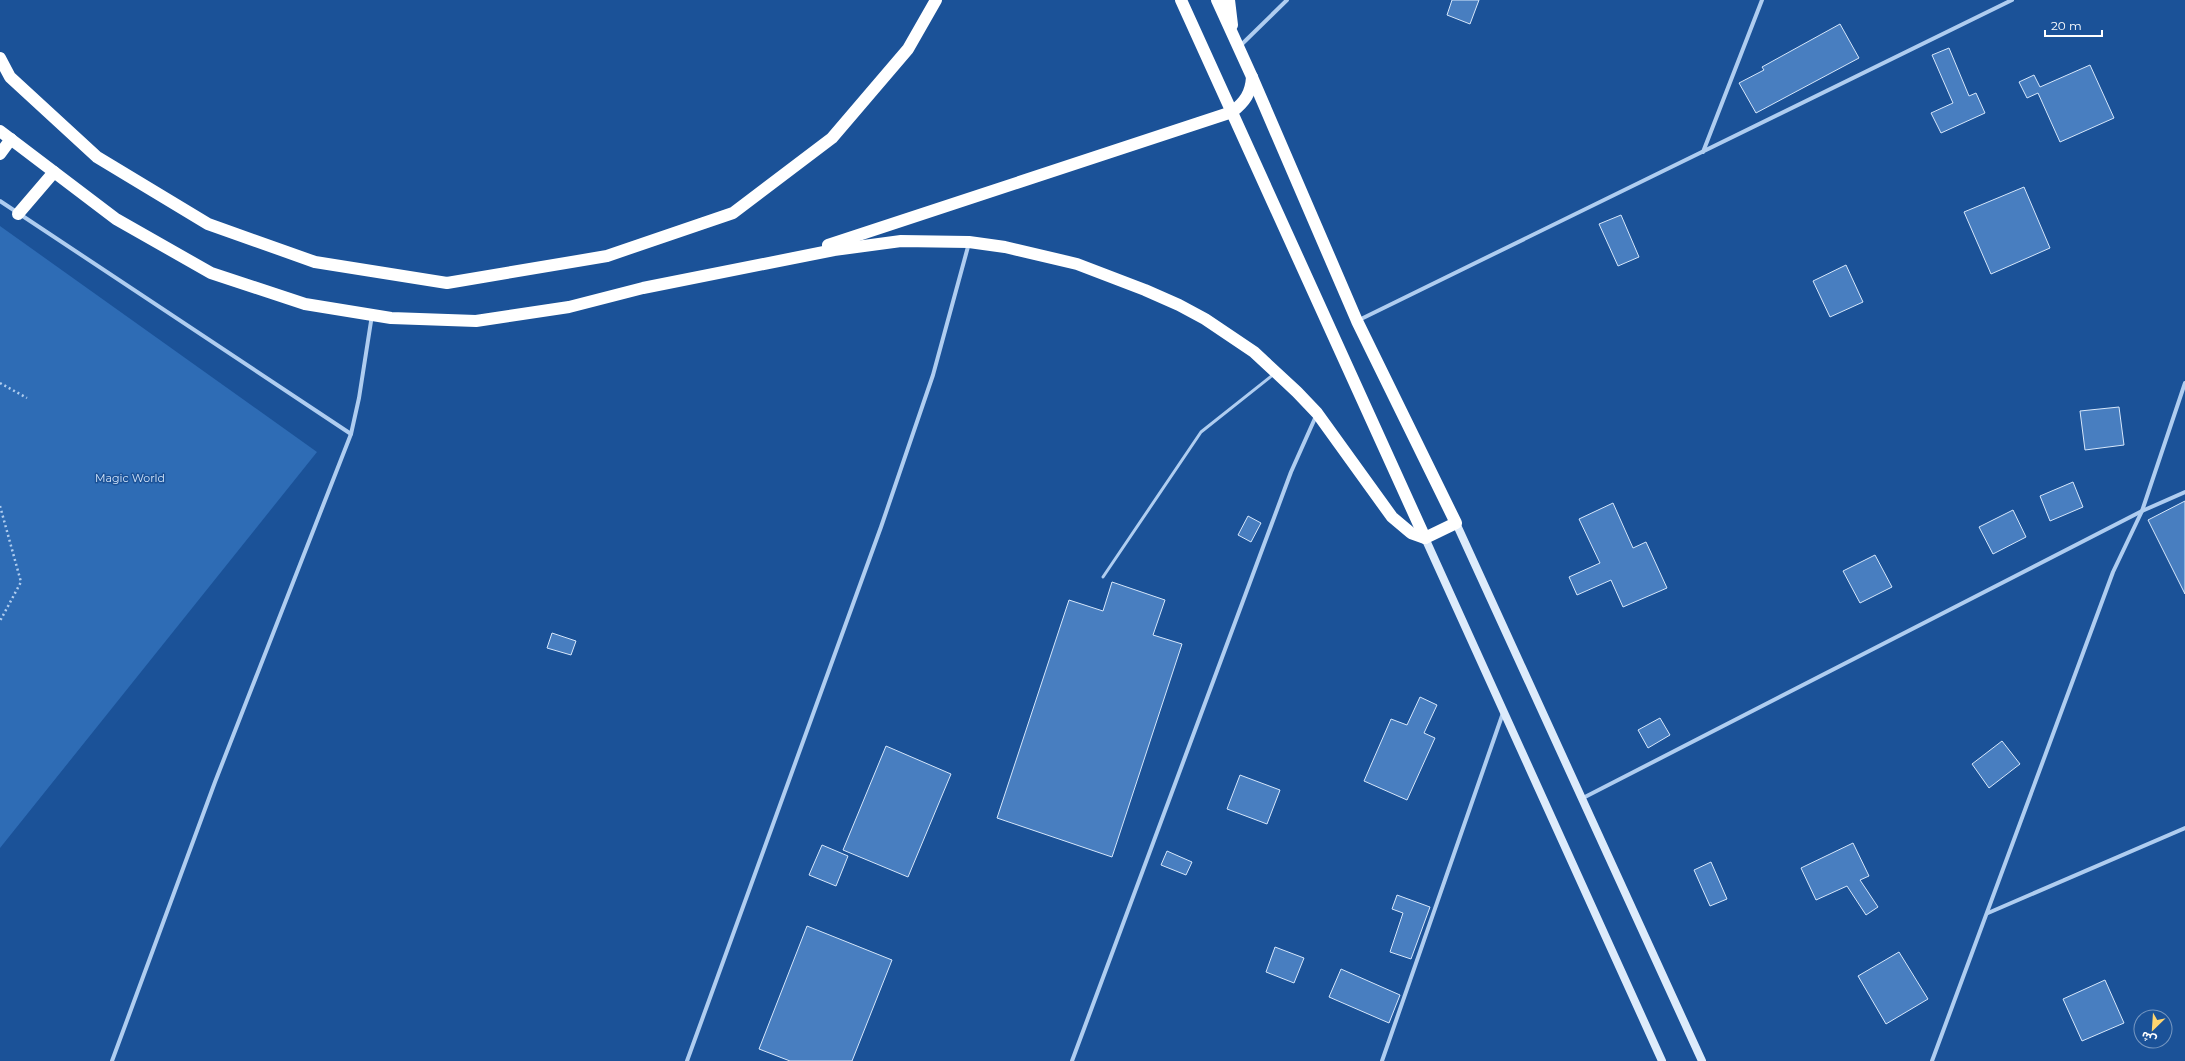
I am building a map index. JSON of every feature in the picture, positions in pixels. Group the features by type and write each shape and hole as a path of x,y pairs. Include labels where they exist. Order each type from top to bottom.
{"highway":[{"path":"0,58 10,77 97,157 208,224 315,262 447,284 607,256 733,213 832,138 908,49 936,0"},
{"path":"1181,0 1425,538"},
{"path":"0,131 116,218 212,273 305,304 391,318 476,322 569,308 643,288 867,244 928,240 969,242 1005,247 1077,264 1146,290 1205,319 1230,334 1276,371 1317,413 1384,508 1411,533 1425,538 1456,523 1357,321 1252,76 1217,0"},
{"path":"1229,0 1232,33"},
{"path":"779,261 1232,112 1248,97 1251,89 1252,76"},
{"path":"0,154 11,139"},
{"path":"18,214 54,172"}],"main road":[{"path":"1456,523 1702,1061"},
{"path":"1425,538 1662,1061"}],"street":[{"path":"1239,47 1287,0"},
{"path":"1704,152 1762,0"},
{"path":"1357,321 2012,0"},
{"path":"0,201 351,434"},
{"path":"686,1061 884,520 933,375 969,242"},
{"path":"112,1061 210,796 351,434 359,398 372,315"},
{"path":"1932,1061 2113,572 2142,511 2185,383"},
{"path":"1072,1061 1288,479 1317,413"},
{"path":"1581,799 2142,511 2185,492"},
{"path":"1382,1061 1503,713"},
{"path":"1988,913 2185,828"}],"lane":[{"path":"1103,577 1201,432 1276,371"}],"path":[{"path":"0,383 27,398"},
{"path":"0,506 21,582 0,621"}],"green space":[{"name":"Magic World","path":"0,226 317,452 0,848"}],"building":[{"path":"1452,0 1479,0 1470,24 1447,15"},
{"path":"1840,24 1859,58 1756,113 1739,83 1764,70 1762,67"},
{"path":"1949,48 1969,96 1976,93 1985,113 1941,133 1931,113 1953,103 1932,55"},
{"path":"2090,65 2114,118 2060,142 2038,93 2027,98 2019,82 2034,75 2040,87"},
{"path":"2024,187 2050,248 1991,274 1964,212"},
{"path":"1621,215 1639,257 1618,266 1599,224"},
{"path":"1846,265 1863,302 1830,317 1813,281"},
{"path":"2119,407 2124,445 2085,450 2080,411"},
{"path":"2073,482 2083,507 2050,521 2040,496"},
{"path":"2185,501 2185,594 2148,520"},
{"path":"1613,503 1633,548 1646,542 1667,588 1623,607 1611,580 1577,595 1569,577 1600,563 1579,519"},
{"path":"2013,510 2026,537 1993,554 1979,527"},
{"path":"1248,516 1261,523 1251,542 1238,535"},
{"path":"1875,555 1892,587 1860,603 1843,571"},
{"path":"1112,582 1165,600 1153,635 1182,644 1112,857 997,818 1069,600 1103,611"},
{"path":"552,633 576,641 571,655 547,648"},
{"path":"1420,697 1437,705 1424,733 1435,738 1407,800 1364,781 1391,719 1407,725"},
{"path":"1660,718 1670,735 1648,748 1638,730"},
{"path":"2002,741 2020,764 1989,788 1972,764"},
{"path":"886,746 951,774 908,877 843,850"},
{"path":"1240,775 1280,790 1267,824 1227,809"},
{"path":"1853,843 1869,876 1860,880 1878,907 1866,915 1847,886 1816,900 1801,868"},
{"path":"822,845 848,856 836,886 809,875"},
{"path":"1167,851 1192,862 1186,875 1161,865"},
{"path":"1711,862 1727,899 1710,906 1694,870"},
{"path":"1397,895 1430,907 1411,959 1390,952 1403,913 1392,909"},
{"path":"807,926 892,960 852,1061 790,1061 759,1049"},
{"path":"1275,947 1304,958 1294,983 1266,972"},
{"path":"1899,952 1928,999 1886,1024 1858,976"},
{"path":"1341,969 1400,995 1389,1023 1329,997"},
{"path":"2105,980 2124,1023 2082,1041 2063,999"}]}
